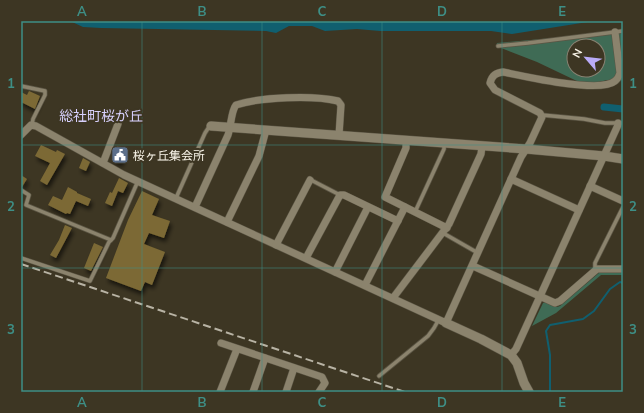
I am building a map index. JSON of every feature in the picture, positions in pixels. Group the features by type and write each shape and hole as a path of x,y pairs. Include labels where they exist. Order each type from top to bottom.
{"street":[{"path":"443,321 472,266 511,179 530,143 542,115 495,90 490,83 494,75 498,72 502,72 540,80 586,86 614,83 620,73 615,32"},
{"path":"195,207 231,127 233,109 239,104 277,98 336,100 340,102 341,106 339,135"},
{"path":"511,355 516,349 620,123"},
{"path":"103,164 118,124"},
{"path":"21,135 32,125 103,164 138,181 481,339 511,355 517,363 524,383 530,392"},
{"path":"211,126 482,146 604,156 623,159"},
{"path":"228,222 260,156 266,130"},
{"path":"406,141 406,148 384,195 445,230"},
{"path":"392,298 445,230 481,154 482,146"},
{"path":"511,179 579,210"},
{"path":"276,245 310,180"},
{"path":"590,186 623,201"},
{"path":"306,258 340,195 344,195 398,221"},
{"path":"335,272 368,207"},
{"path":"365,285 405,207"},
{"path":"472,266 555,303 559,302 600,268 623,269"},
{"path":"220,343 323,378 325,383 319,392"},
{"path":"220,392 237,349"},
{"path":"253,392 264,358"},
{"path":"286,392 294,368"}],"lane":[{"path":"498,46 623,31"},
{"path":"21,86 45,91 45,95 32,121 32,125"},
{"path":"97,112 117,119 118,124"},
{"path":"542,115 584,119 605,123 620,123"},
{"path":"176,198 205,133 211,126"},
{"path":"415,212 444,150 444,144"},
{"path":"310,180 340,195"},
{"path":"21,258 90,281 138,181"},
{"path":"21,190 29,195 26,205 111,240"},
{"path":"595,271 595,263 623,207"},
{"path":"445,230 478,253"},
{"path":"379,376 428,336 434,328 443,321"}],"green space":[{"path":"623,29 623,79 617,84 610,86 608,80 593,83 579,82 571,78 606,78 606,38 566,38 566,76 537,62 496,46 497,43 564,37"},
{"path":"600,272 623,272 623,275 601,275 556,313 532,326 543,303 546,302 557,307 560,306"}],"water":[{"path":"70,21 594,21 512,34 491,31 380,31 357,29 325,31 312,26 289,26 276,33 266,31 101,28 83,27"}],"building":[{"path":"29,91 40,96 35,109 21,102 21,92 27,95"},
{"path":"41,145 56,152 57,150 65,154 47,185 40,181 50,163 35,156"},
{"name":"桜ヶ丘集会所","path":"117,146 126,148 121,163 112,160"},
{"path":"83,158 90,162 86,171 79,168"},
{"path":"21,175 27,179 22,187 21,187"},
{"path":"119,178 128,183 123,193 118,191 112,206 105,203 110,192 112,193"},
{"path":"68,187 91,199 88,206 76,201 70,214 66,214 48,205 53,196 62,200"},
{"path":"142,191 159,199 152,215 170,221 164,238 149,233 144,244 165,252 152,285 145,282 141,291 106,278 128,220"},
{"path":"65,225 72,228 56,258 50,255 59,240"},
{"path":"94,243 103,247 91,271 84,268"}],"waterway":[{"path":"604,107 623,109"},
{"path":"550,392 550,355 546,331 550,325 583,319 594,311 610,289 620,282 623,283"}],"railway":[{"path":"21,264 405,392"}],"place":[{"name":"桜ヶ丘集会所","path":"120,155"}],"district":[{"name":"総社町桜が丘","path":"101,116"}]}
